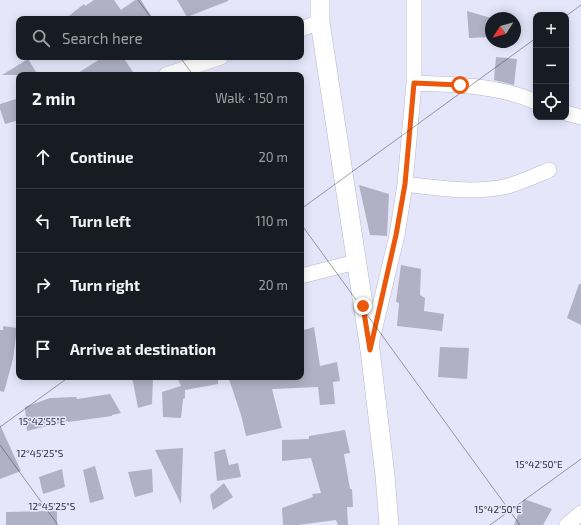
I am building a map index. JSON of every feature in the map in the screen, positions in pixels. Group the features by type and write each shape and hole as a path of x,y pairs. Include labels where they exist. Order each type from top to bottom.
{"street":[{"path":"320,0 320,22 370,350 385,474 389,525"},
{"path":"370,350 396,235 405,184 414,83 414,0"},
{"path":"304,28 320,22"},
{"path":"175,72 212,60"},
{"path":"414,83 460,85 508,92 533,101"},
{"path":"569,114 581,117"},
{"path":"405,184 458,190 484,190 508,186 549,170"},
{"path":"304,275 356,262"},
{"path":"567,525 581,513"}],"building":[{"path":"94,0 114,0 121,10 135,0 141,0 151,16 69,16 84,4 85,6"},
{"path":"177,0 228,0 190,16 186,16"},
{"path":"467,11 485,16 485,37 469,38"},
{"path":"496,57 517,59 514,85 494,80"},
{"path":"26,60 29,60 36,72 16,72 16,75 2,75"},
{"path":"98,60 125,60 133,72 80,72"},
{"path":"16,99 16,121 5,124 0,109 0,104"},
{"path":"359,185 389,194 387,236 370,235"},
{"path":"401,265 421,269 420,295 425,298 424,311 444,314 442,331 397,326 399,303 396,302"},
{"path":"579,284 581,284 581,325 567,318"},
{"path":"3,326 16,328 13,359 4,392 0,391 0,330 3,330"},
{"path":"314,327 320,366 337,362 340,381 333,382 335,404 320,405 318,387 272,389 282,428 246,436 229,380 304,380 304,330"},
{"path":"440,347 469,348 467,379 438,377"},
{"path":"133,380 153,380 152,404 138,408"},
{"path":"178,380 218,380 218,384 185,390 181,418 163,417 162,392 181,386"},
{"path":"110,394 121,413 112,416 68,421 27,431 25,407 50,398 76,397 77,399"},
{"path":"0,425 21,471 0,479"},
{"path":"345,430 350,453 344,454 350,489 352,489 353,507 347,507 348,525 338,525 336,520 298,525 283,525 282,508 313,497 312,494 321,493 311,458 282,461 282,440 309,439 309,436"},
{"path":"183,448 181,504 155,450"},
{"path":"225,449 229,465 238,463 241,477 217,481 214,452"},
{"path":"95,466 104,499 90,503 83,470"},
{"path":"62,469 65,487 43,494 39,477"},
{"path":"152,469 153,492 135,497 128,472"},
{"path":"224,483 233,497 213,510 210,495"},
{"path":"524,499 552,509 543,525 514,525"},
{"path":"57,511 57,525 6,525 6,512"}],"route":[{"path":"363,306 370,350 396,235 405,184 414,83 460,85"}]}
